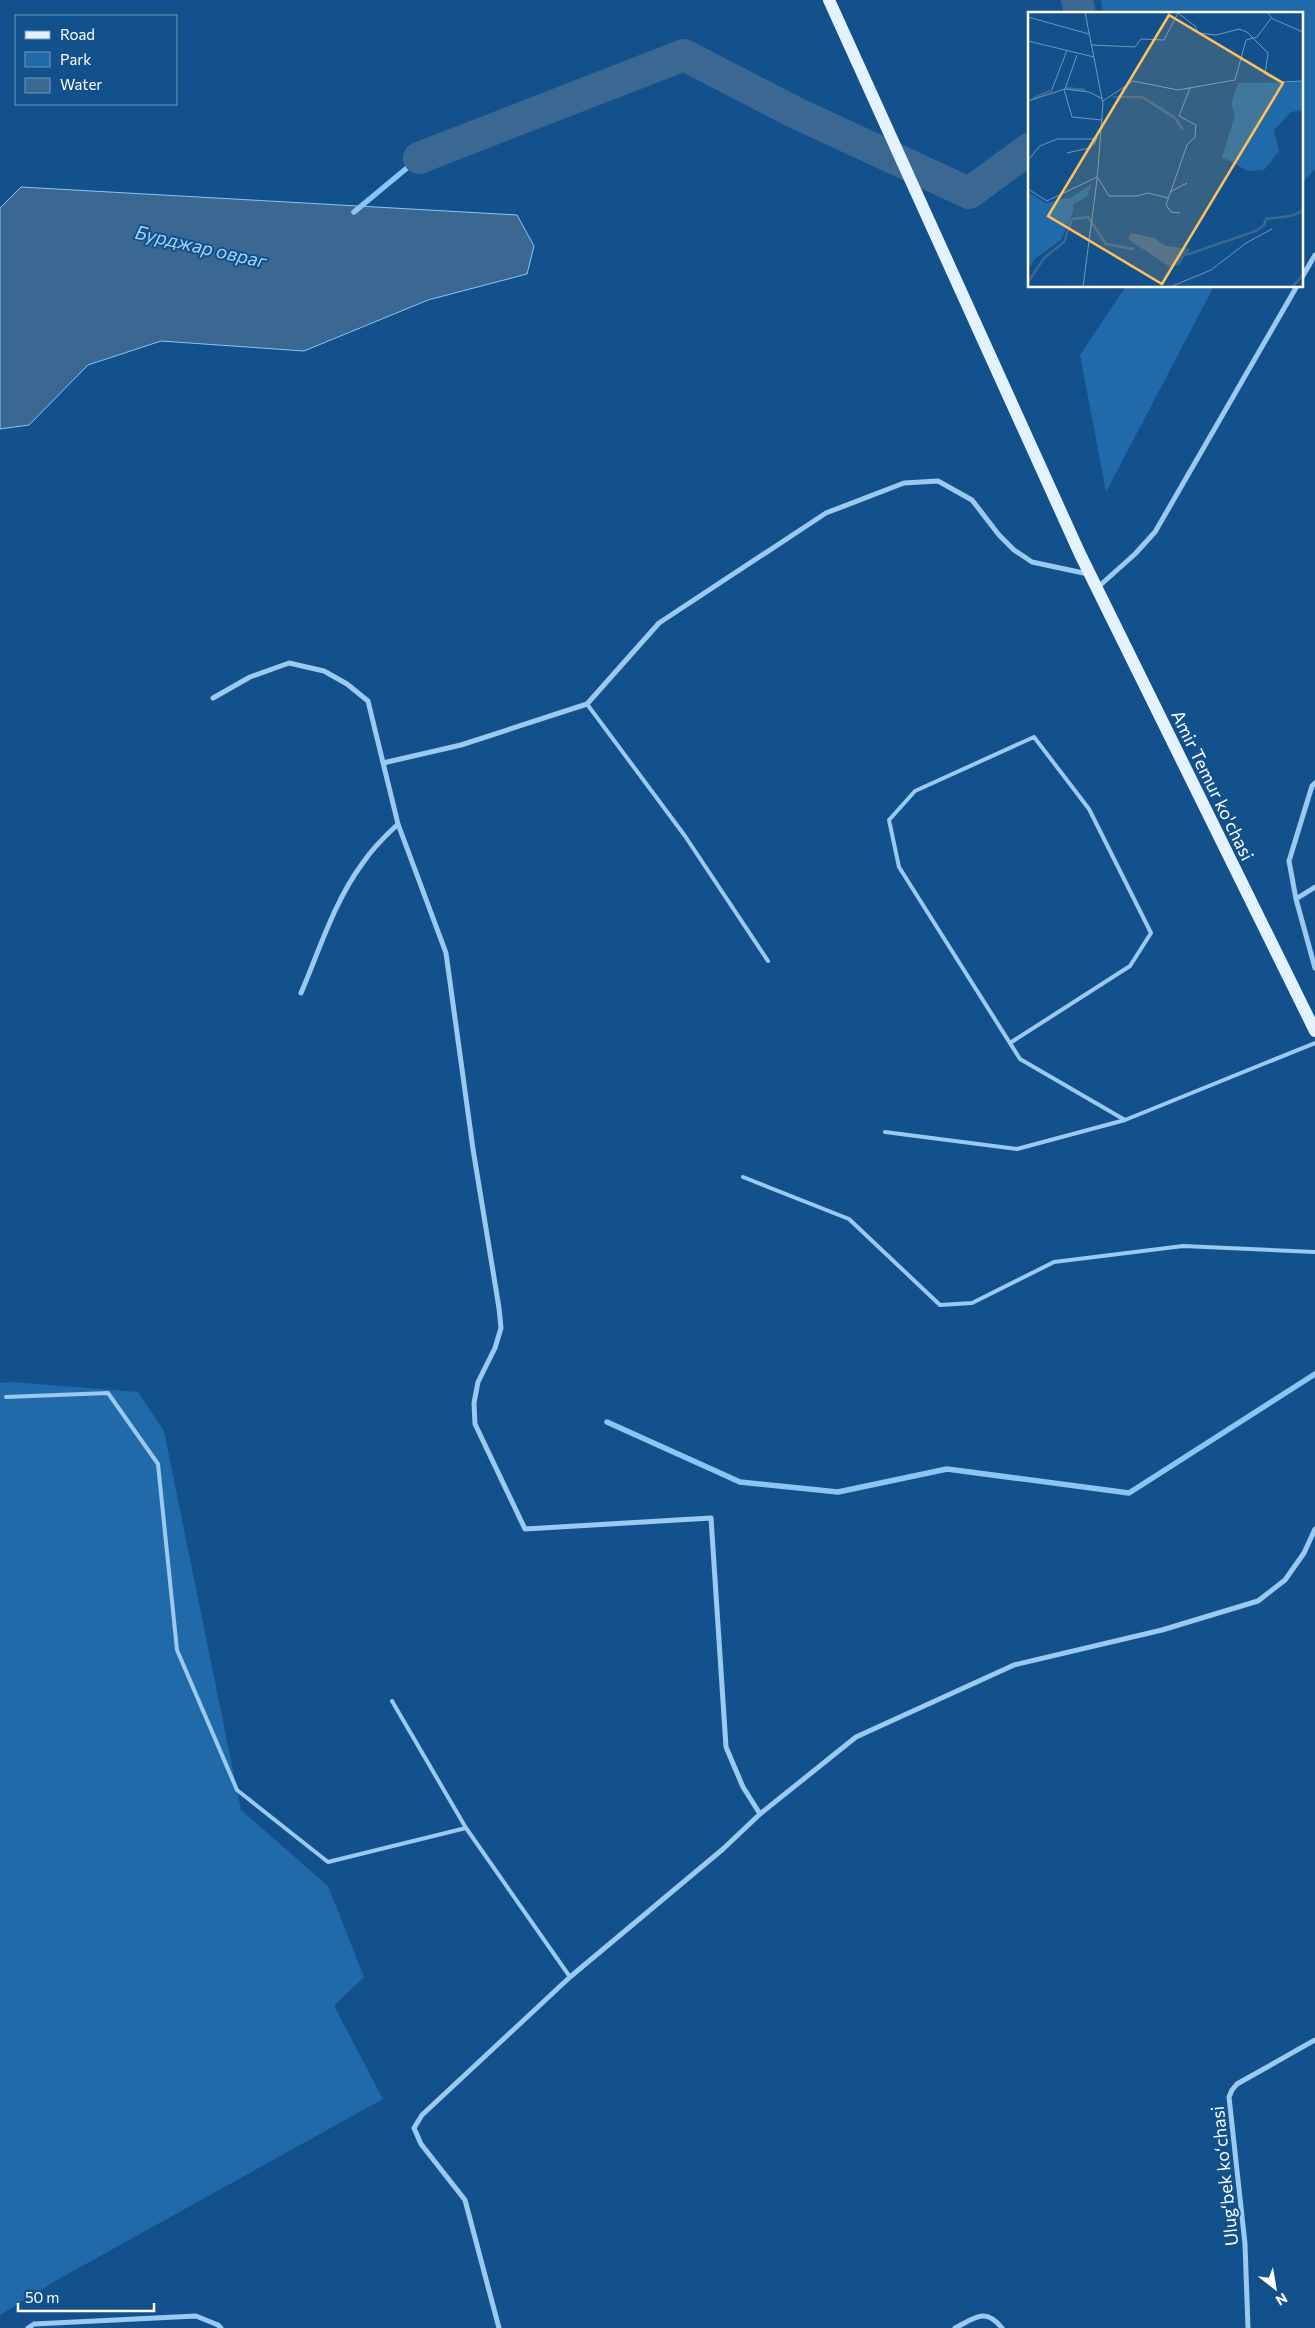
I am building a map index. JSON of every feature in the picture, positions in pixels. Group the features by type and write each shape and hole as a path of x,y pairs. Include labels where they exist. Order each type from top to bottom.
{"main road":[{"name":"Amir Temur ko'chasi","path":"829,0 1080,554 1315,1031"}],"street":[{"path":"1302,277 1315,255"},
{"path":"1097,589 1135,554 1154,532 1296,288"},
{"path":"383,763 461,745 587,704 659,623 826,513 904,483 938,481 972,500 999,535 1014,550 1032,562 1090,575"},
{"path":"212,698 250,677 289,663 324,671 347,684 368,700 398,824 446,953 473,1149 499,1308 501,1328 495,1348 478,1382 474,1403 475,1424 525,1529 711,1518 726,1747 739,1779 760,1814"},
{"path":"1315,783 1312,786 1289,861 1296,899 1315,968"},
{"path":"301,993 341,900 360,865 378,843 398,824"},
{"path":"1296,899 1315,887"},
{"path":"499,2328 465,2200 421,2144 414,2128 422,2116 570,1977 723,1849 760,1814 856,1737 1014,1665 1162,1630 1258,1601 1285,1580 1304,1552 1315,1528"},
{"name":"Ulugʻbek koʻchasi","path":"1248,2328 1245,2244 1230,2097 1232,2090 1237,2084 1315,2040"},
{"path":"955,2328 976,2317 987,2315 994,2318 1002,2328"},
{"path":"28,2328 34,2324 196,2316 218,2324 221,2328"}],"lane":[{"path":"587,704 685,836 768,961"},
{"path":"1010,1043 1130,966 1151,933 1089,809 1034,736 915,791 889,820 898,867 1020,1059 1125,1120"},
{"path":"885,1132 1017,1149 1125,1120 1315,1043"},
{"path":"743,1178 848,1219 940,1305 972,1303 1054,1262 1182,1246 1315,1252"},
{"path":"6,1396 108,1393 158,1464 177,1650 237,1790 328,1862 466,1828"},
{"path":"392,1701 466,1828 570,1977"}],"green space":[{"path":"1101,0 1315,0 1315,169 1302,184 1302,12 1103,12"},
{"path":"1125,288 1213,288 1106,492 1080,355"},
{"path":"12,1382 138,1392 164,1431 241,1810 328,1886 364,1977 334,2006 383,2099 57,2280 0,2315 0,1383"}],"water":[{"path":"21,187 517,215 534,246 527,274 428,300 304,351 161,341 88,365 29,425 0,429 0,208"}],"waterway":[{"path":"1077,0 1080,12"},
{"path":"419,158 684,55 796,113 969,193 1028,150"},
{"name":"Бурджар овраг","path":"354,212 419,158"},
{"path":"607,1422 740,1482 838,1492 947,1469 1129,1493 1315,1374"}]}
